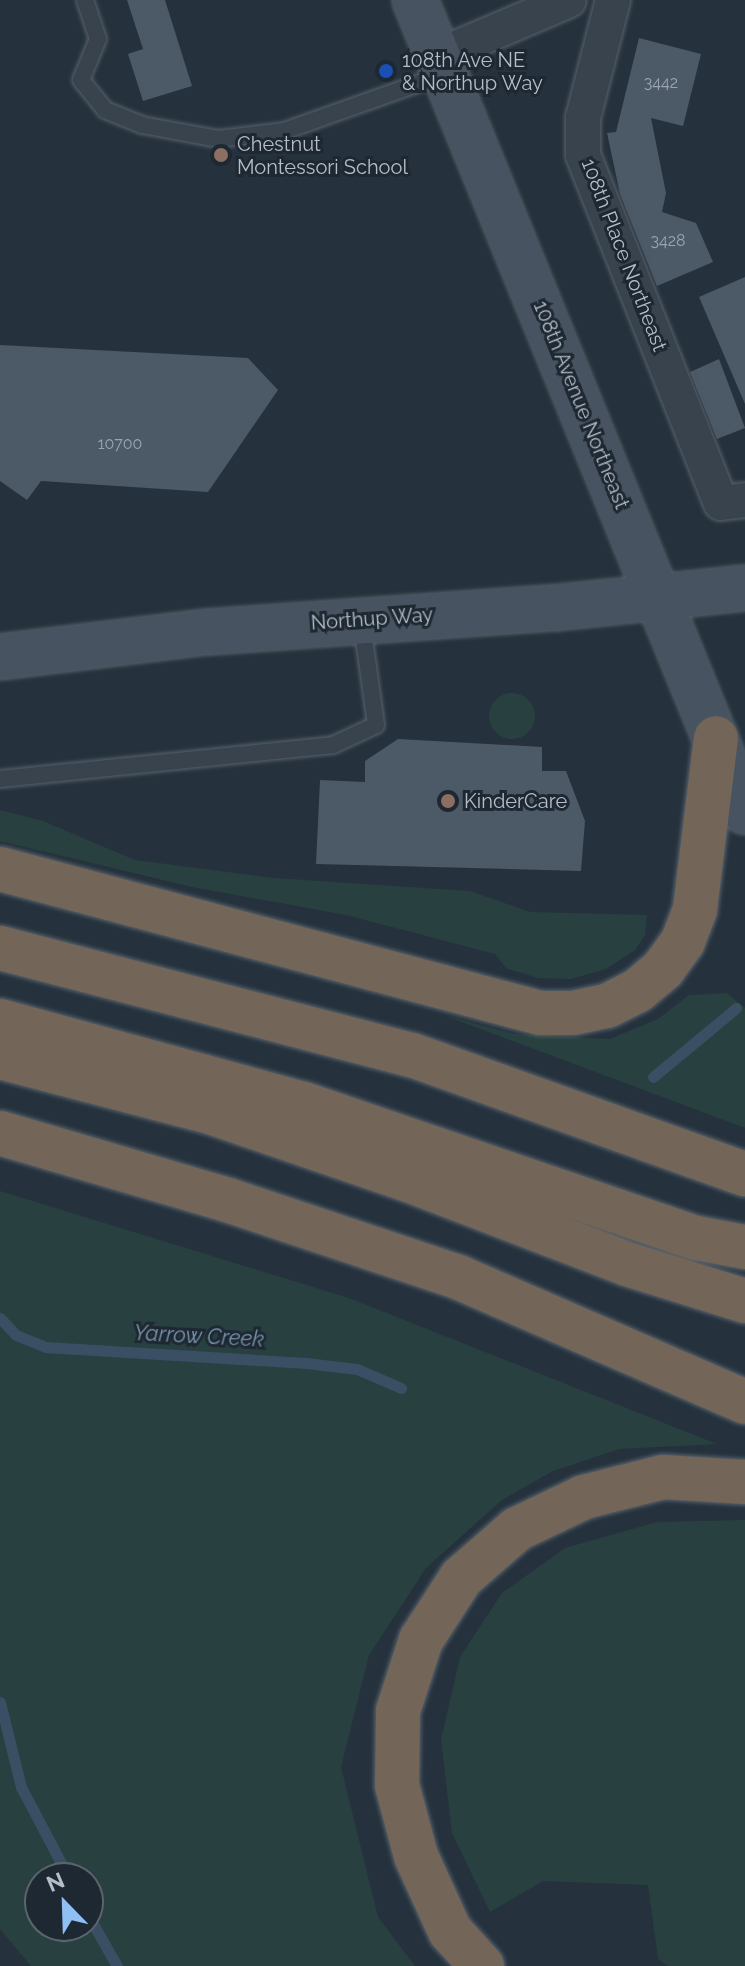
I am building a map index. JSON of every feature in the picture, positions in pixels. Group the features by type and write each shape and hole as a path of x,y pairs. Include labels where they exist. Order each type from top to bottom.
{"highway":[{"path":"0,869 540,1013 573,1013 607,1006 637,991 663,969 683,941 695,909 716,738"},
{"path":"0,948 412,1055 745,1174"},
{"path":"0,1021 304,1104 696,1238 745,1247"},
{"path":"0,1057 213,1113 406,1179 627,1264 745,1301"},
{"path":"0,1133 228,1200 458,1277 745,1402"},
{"path":"482,1966 450,1931 416,1856 397,1785 398,1711 421,1640 461,1578 517,1529 584,1497 663,1477 745,1482"}],"main road":[{"name":"108th Avenue Northeast","path":"415,0 745,812"},
{"name":"Northup Way","path":"0,657 361,619 745,588"}],"street":[{"path":"442,65 569,0"},
{"name":"108th Place Northeast","path":"613,0 583,118 583,155 733,502"}],"lane":[{"path":"85,0 98,39 81,80 105,110 142,125 218,139 284,131 442,65"},
{"path":"0,779 333,745 376,725 361,619"}],"green space":[{"path":"512,693 521,694 528,700 534,707 534,725 528,732 521,738 512,739 503,738 496,732 490,725 489,716 490,707 496,700 503,694"},
{"path":"0,810 43,821 135,860 274,878 470,891 530,912 647,915 645,935 635,950 606,969 571,979 538,978 506,968 495,954 346,915 192,887 0,841"},
{"path":"727,993 745,1008 745,1128 443,1015 514,1034 610,1039 658,1019 689,995"},
{"path":"0,1191 349,1298 717,1444 619,1449 553,1471 502,1500 426,1568 369,1655 341,1767 378,1917 415,1966 31,1966 0,1929"},
{"path":"745,1520 745,1966 668,1966 658,1959 648,1885 543,1881 490,1912 452,1833 441,1740 460,1657 502,1593 565,1548 657,1522"}],"building":[{"path":"127,0 165,0 192,86 143,101 128,54 143,49"},
{"path":"639,38 701,54 683,126 651,118 666,193 662,212 696,223 713,262 657,286 620,194 607,133 616,132"},
{"path":"745,277 745,404 699,297"},
{"path":"0,345 248,358 278,390 208,492 41,481 27,500 0,481"},
{"path":"719,359 745,428 717,439 690,372"},
{"name":"KinderCare","path":"398,739 542,747 542,771 566,771 585,821 581,871 316,864 320,780 365,782 365,761"}],"waterway":[{"name":"Yarrow Creek","path":"653,1077 736,1008"},
{"name":"Yarrow Creek","path":"0,1318 16,1335 45,1347 306,1363 357,1369 401,1388"},
{"path":"0,1702 21,1787 61,1862"},
{"path":"103,1942 117,1966"}],"place":[{"name":"108th Ave NE & Northup Way","path":"386,71"},
{"name":"Chestnut Montessori School","path":"221,155"},
{"name":"KinderCare","path":"448,801"}]}
